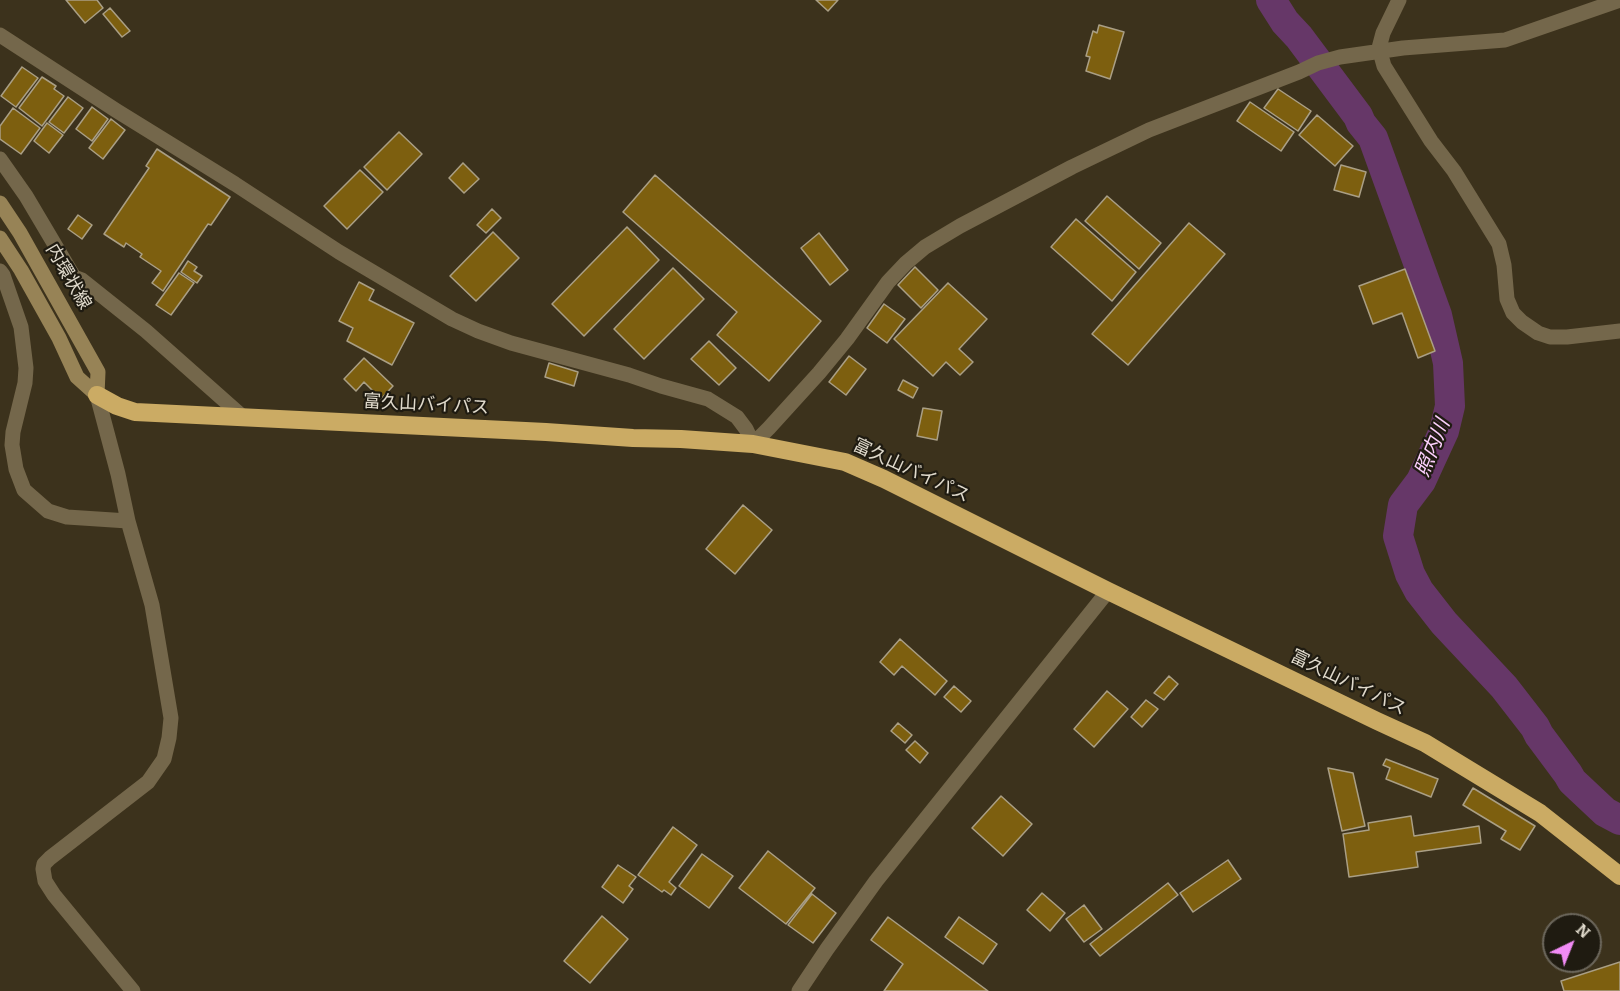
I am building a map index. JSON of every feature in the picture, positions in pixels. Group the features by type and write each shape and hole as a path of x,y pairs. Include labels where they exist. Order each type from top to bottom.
{"highway":[{"name":"富久山バイパス","path":"97,395 117,406 135,412 753,444 845,462 1425,743 1540,813 1616,868"}],"main road":[{"name":"内環状線","path":"0,204 20,233 98,372 97,395"},
{"name":"内環状線","path":"0,238 21,270 59,338 77,377 97,395"}],"street":[{"path":"1399,0 1383,33 1379,48 1384,66 1431,141 1454,171 1499,244 1504,265 1507,299 1514,313 1531,328 1550,338 1620,331"},
{"path":"0,34 339,252 452,319 511,343 708,399 737,417 753,444 826,364 888,282 906,263 925,247 960,226 1072,167 1149,130 1318,63 1340,57 1403,48 1505,40 1620,0"},
{"path":"0,159 26,196 74,277 82,280 146,331 243,417"},
{"path":"0,271 21,327 26,368 12,445 16,469 24,490 48,511 67,517 128,521"},
{"path":"97,395 128,521 152,605 171,718 169,738 164,759 147,782 50,858 44,864 43,869 48,888 133,991"},
{"path":"799,991 826,949 876,881 1108,591"}],"building":[{"path":"66,0 97,0 103,8 85,23"},
{"path":"816,0 838,0 828,11"},
{"path":"110,8 130,31 122,37 103,14"},
{"path":"1099,25 1124,32 1110,79 1086,71 1090,57 1086,56 1093,31 1097,33"},
{"path":"22,67 38,78 16,107 1,96"},
{"path":"42,77 56,86 54,89 64,96 42,126 19,108"},
{"path":"1278,89 1311,111 1298,131 1264,108"},
{"path":"68,97 83,108 64,133 49,122"},
{"path":"1250,102 1294,132 1281,151 1237,121"},
{"path":"92,107 108,119 92,141 76,129"},
{"path":"13,108 40,128 21,154 0,139 0,126"},
{"path":"1317,115 1353,146 1335,166 1299,135"},
{"path":"111,119 125,130 103,159 89,148"},
{"path":"47,123 63,135 49,153 34,141"},
{"path":"399,132 422,154 387,190 364,167"},
{"path":"157,149 230,197 211,225 208,224 163,291 152,283 161,271 140,257 142,254 126,243 124,247 104,234 149,168 146,166"},
{"path":"463,163 479,179 464,193 449,178"},
{"path":"1341,165 1366,172 1359,197 1334,190"},
{"path":"360,170 383,192 347,229 324,206"},
{"path":"655,175 821,321 769,381 717,335 737,312 623,212"},
{"path":"1107,196 1161,243 1139,269 1085,221"},
{"path":"492,209 501,218 486,233 477,225"},
{"path":"78,215 92,225 82,239 68,229"},
{"path":"1076,219 1136,272 1112,301 1051,247"},
{"path":"1189,223 1225,254 1128,365 1092,334"},
{"path":"627,227 659,260 584,336 552,304"},
{"path":"493,232 519,258 476,301 450,276"},
{"path":"819,233 848,270 830,285 801,248"},
{"path":"188,261 197,267 194,271 202,276 197,283 181,272"},
{"path":"915,267 938,290 921,308 898,285"},
{"path":"673,268 704,299 644,359 614,329"},
{"path":"1405,269 1435,351 1418,358 1402,313 1373,324 1359,286"},
{"path":"179,273 194,283 171,315 156,305"},
{"path":"359,282 374,290 369,300 414,323 392,365 347,341 353,328 339,321"},
{"path":"948,283 987,319 959,349 973,362 960,375 946,362 933,376 894,339"},
{"path":"884,304 905,319 887,343 867,328"},
{"path":"709,341 736,368 719,385 691,359"},
{"path":"849,356 866,369 846,395 829,382"},
{"path":"364,358 393,386 381,399 364,382 356,391 344,379"},
{"path":"549,363 578,372 574,386 545,377"},
{"path":"903,380 918,388 913,398 898,390"},
{"path":"923,408 942,411 937,440 917,436"},
{"path":"743,505 772,530 735,574 706,549"},
{"path":"900,639 947,681 935,695 902,666 894,675 880,662"},
{"path":"1169,676 1178,684 1164,700 1154,693"},
{"path":"954,686 971,701 961,712 944,697"},
{"path":"1107,691 1128,709 1094,747 1074,729"},
{"path":"1146,700 1158,709 1142,727 1131,717"},
{"path":"898,723 912,735 905,743 891,731"},
{"path":"915,741 928,753 920,763 906,750"},
{"path":"1386,759 1438,779 1431,797 1386,779 1390,768 1383,765"},
{"path":"1328,768 1353,773 1365,826 1342,831"},
{"path":"1473,788 1535,826 1520,850 1501,839 1506,831 1463,805"},
{"path":"1001,796 1032,824 1003,856 972,828"},
{"path":"1411,816 1414,836 1479,826 1481,843 1416,852 1418,867 1349,877 1343,834 1369,830 1368,823"},
{"path":"673,827 697,845 669,882 676,888 671,895 664,890 662,892 638,875"},
{"path":"768,851 815,888 786,924 739,888"},
{"path":"702,854 733,876 709,908 679,886"},
{"path":"1228,860 1241,879 1193,912 1180,893"},
{"path":"618,865 636,877 629,886 633,889 623,903 602,887"},
{"path":"1168,883 1178,895 1100,956 1090,944"},
{"path":"1042,893 1065,913 1050,931 1027,910"},
{"path":"812,894 836,913 813,943 788,925"},
{"path":"1084,905 1102,929 1084,942 1066,919"},
{"path":"602,916 628,939 590,983 564,961"},
{"path":"888,917 988,991 884,991 903,964 871,940"},
{"path":"959,917 997,944 983,964 945,937"},
{"path":"1620,962 1620,991 1564,991 1561,981 1586,973 1602,973 1602,968"}],"waterway":[{"name":"照内川","path":"1271,0 1285,22 1299,37 1373,138 1437,315 1448,363 1450,406 1444,431 1421,481 1403,505 1398,536 1410,574 1419,591 1444,623 1504,687 1572,781 1605,812 1620,820"}]}
